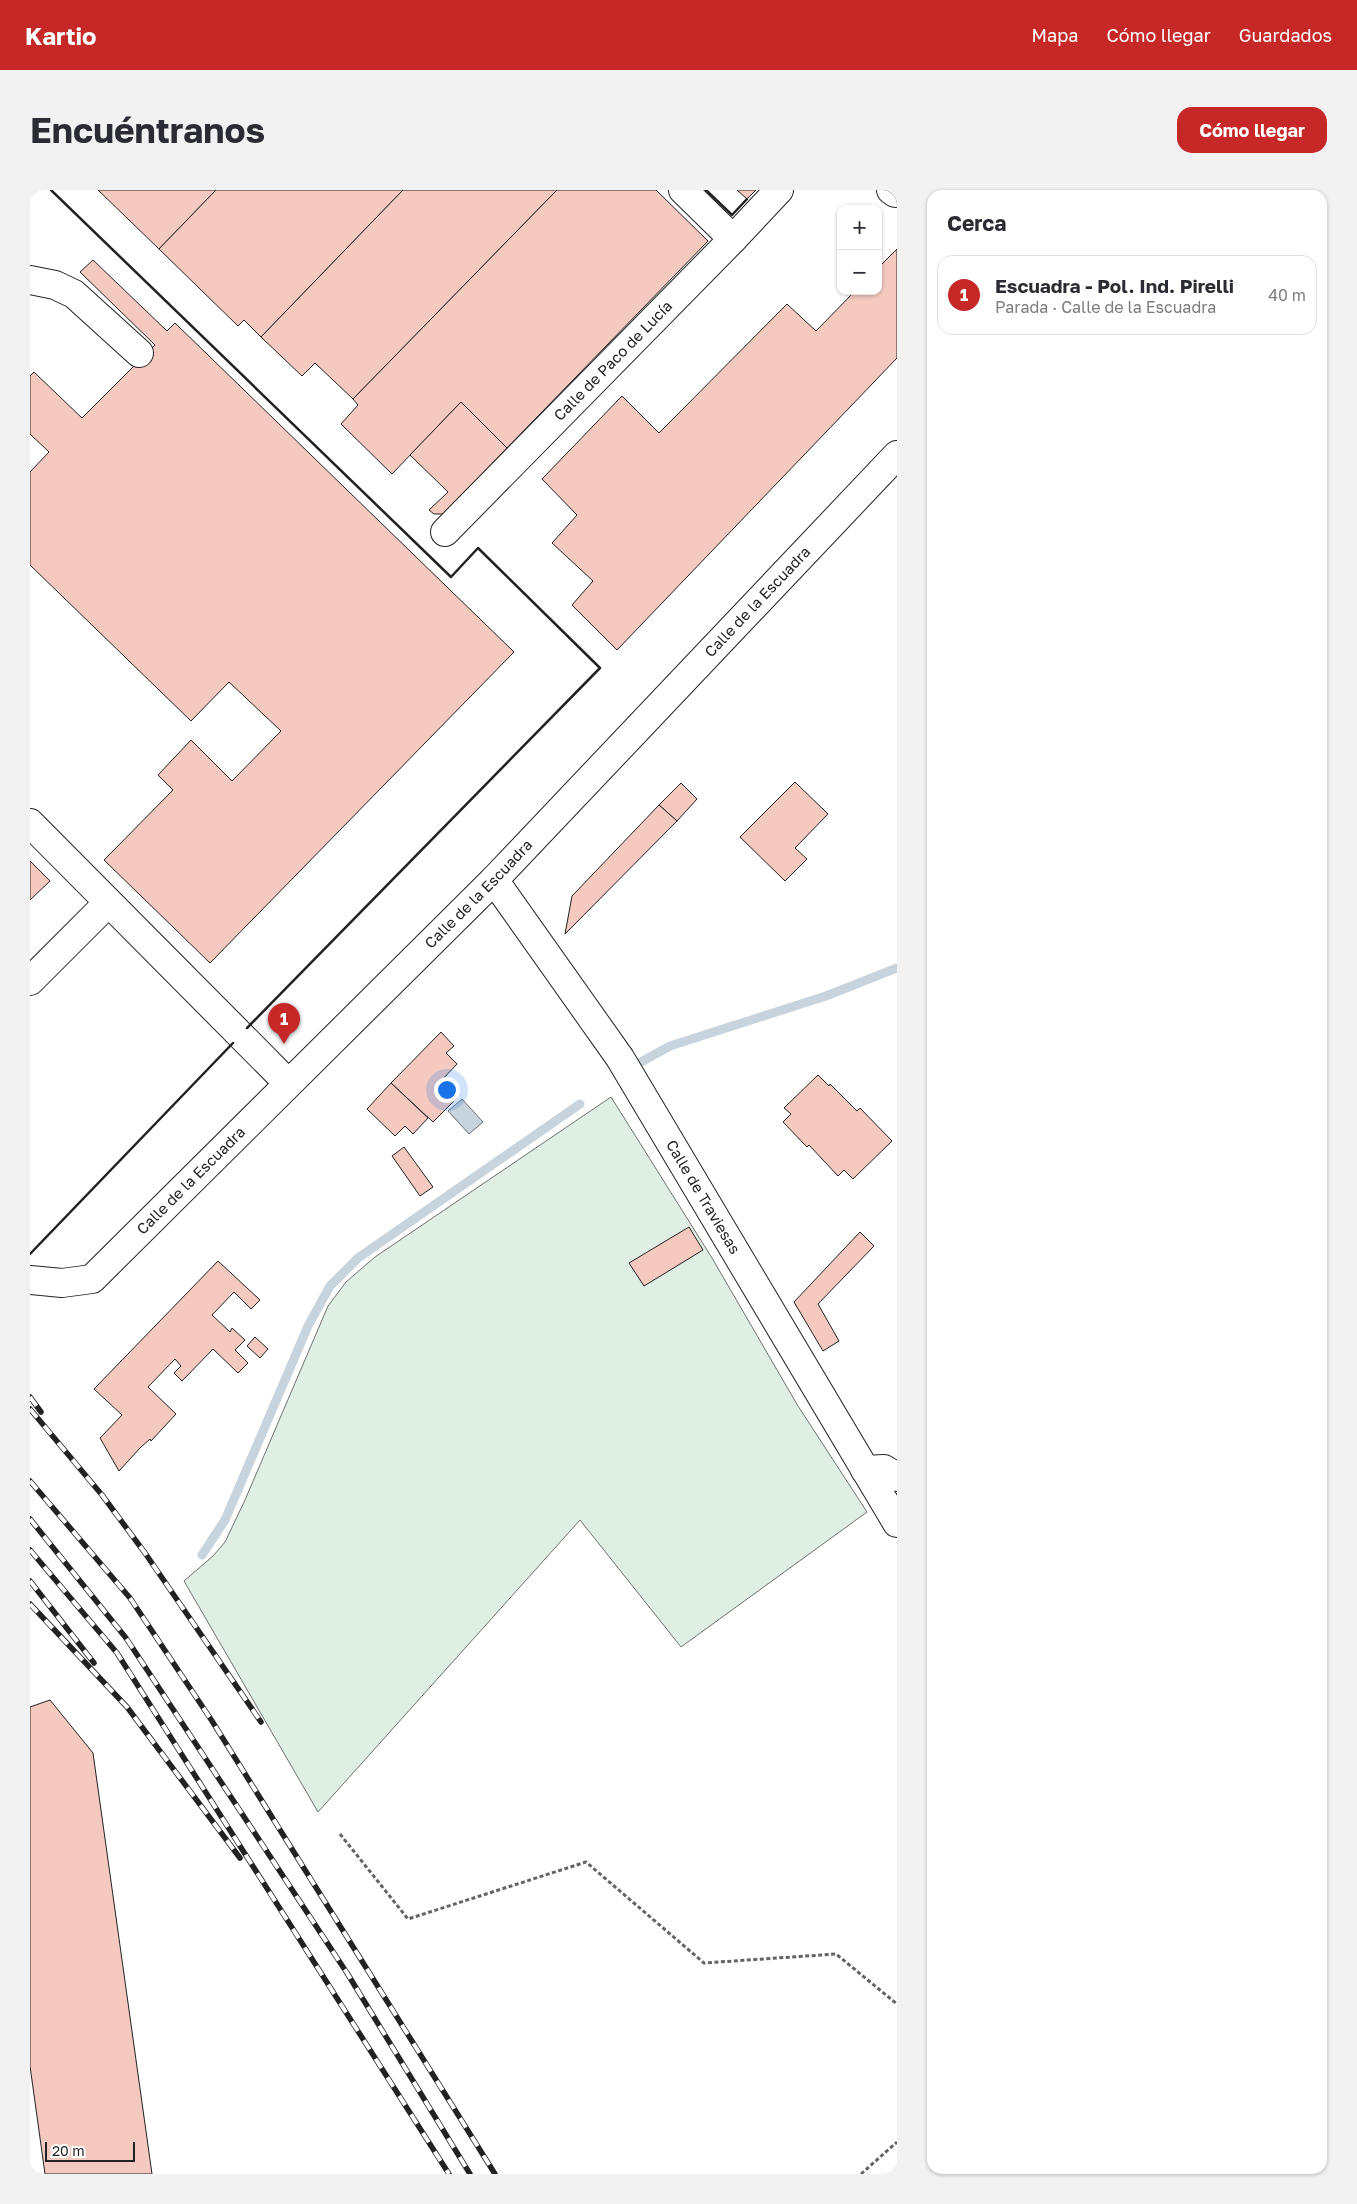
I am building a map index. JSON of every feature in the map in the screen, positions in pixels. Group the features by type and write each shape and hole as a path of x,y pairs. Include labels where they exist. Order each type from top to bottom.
{"street":[{"path":"683,190 733,239"},
{"name":"Calle de Paco de Lucía","path":"445,532 779,190"},
{"path":"30,280 55,285 74,294 139,354"},
{"name":"Calle de la Escuadra","path":"30,1280 62,1283 92,1279 494,880 897,455"},
{"path":"30,823 288,1083"},
{"name":"Calle de Traviesas","path":"494,880 620,1058 897,1523"},
{"path":"30,981 108,902"},
{"path":"865,1470 884,1469 897,1477"}],"path":[{"path":"340,1834 408,1919 586,1862 704,1963 836,1954 897,2004"},
{"path":"861,2174 897,2142"}],"green space":[{"path":"611,1097 712,1258 798,1406 867,1512 681,1647 580,1520 318,1812 184,1581 213,1556 225,1542 245,1500 328,1306 346,1282 375,1257"}],"shaded area":[{"path":"462,1099 483,1122 469,1134 448,1111"}],"building":[{"path":"98,190 216,190 159,249"},
{"path":"216,190 403,190 261,337 244,320 238,326 159,249"},
{"path":"403,190 557,190 353,399 315,363 302,376 261,337"},
{"path":"557,190 656,190 708,241 507,448 461,402 392,474 341,424 358,405 353,399"},
{"path":"737,190 756,190 747,199"},
{"path":"897,249 897,358 617,650 572,605 593,581 552,543 577,515 542,479 622,396 659,433 787,304 816,331 851,295 882,295 882,264"},
{"path":"93,260 167,331 175,323 514,652 210,963 104,860 173,790 158,775 191,740 232,781 281,731 229,682 191,721 30,565 30,472 49,452 30,434 30,376 34,372 82,418 155,345 80,272"},
{"path":"461,402 507,448 444,514 434,514 429,510 448,492 410,455"},
{"path":"795,782 828,814 795,848 807,859 785,881 740,837"},
{"path":"681,783 697,799 677,821 659,805"},
{"path":"659,805 677,821 565,934 572,896"},
{"path":"30,861 50,881 30,900"},
{"path":"441,1032 454,1046 446,1053 457,1064 440,1082 457,1098 433,1122 391,1083"},
{"path":"818,1075 829,1086 830,1084 857,1111 860,1108 892,1141 853,1179 844,1170 838,1176 809,1145 807,1147 783,1122 791,1114 784,1108"},
{"path":"391,1083 428,1118 413,1134 405,1126 395,1136 367,1109"},
{"path":"404,1147 433,1187 420,1196 392,1156"},
{"path":"689,1227 703,1250 644,1286 629,1263"},
{"path":"860,1232 874,1246 818,1304 839,1341 823,1351 794,1302"},
{"path":"218,1261 260,1300 251,1309 234,1292 212,1315 230,1332 232,1328 245,1340 235,1350 248,1363 238,1373 213,1349 182,1381 174,1373 181,1366 175,1359 148,1387 176,1414 119,1471 100,1438 122,1415 94,1389"},
{"path":"255,1337 268,1349 260,1358 247,1346"},
{"path":"50,1700 93,1753 152,2174 45,2174 30,2066 30,1707"}],"waterway":[{"path":"641,1062 670,1046 826,996 897,968"},
{"path":"202,1555 225,1520 308,1326 330,1286 358,1258 580,1104"}],"railway":[{"path":"30,1397 41,1412"},
{"path":"30,1409 102,1495 145,1553 261,1722"},
{"path":"30,1481 130,1598 212,1721 495,2174"},
{"path":"30,1519 126,1638 347,1973 470,2174"},
{"path":"30,1550 117,1653 449,2174"},
{"path":"30,1581 94,1663"},
{"path":"30,1604 127,1707 240,1858"}],"wall":[{"path":"51,190 451,577 478,548 600,668 247,1028"},
{"path":"706,190 732,215 747,199"},
{"path":"30,1254 233,1043"}],"place":[{"name":"Escuadra - Pol. Ind. Pirelli","path":"284,1044"}]}
